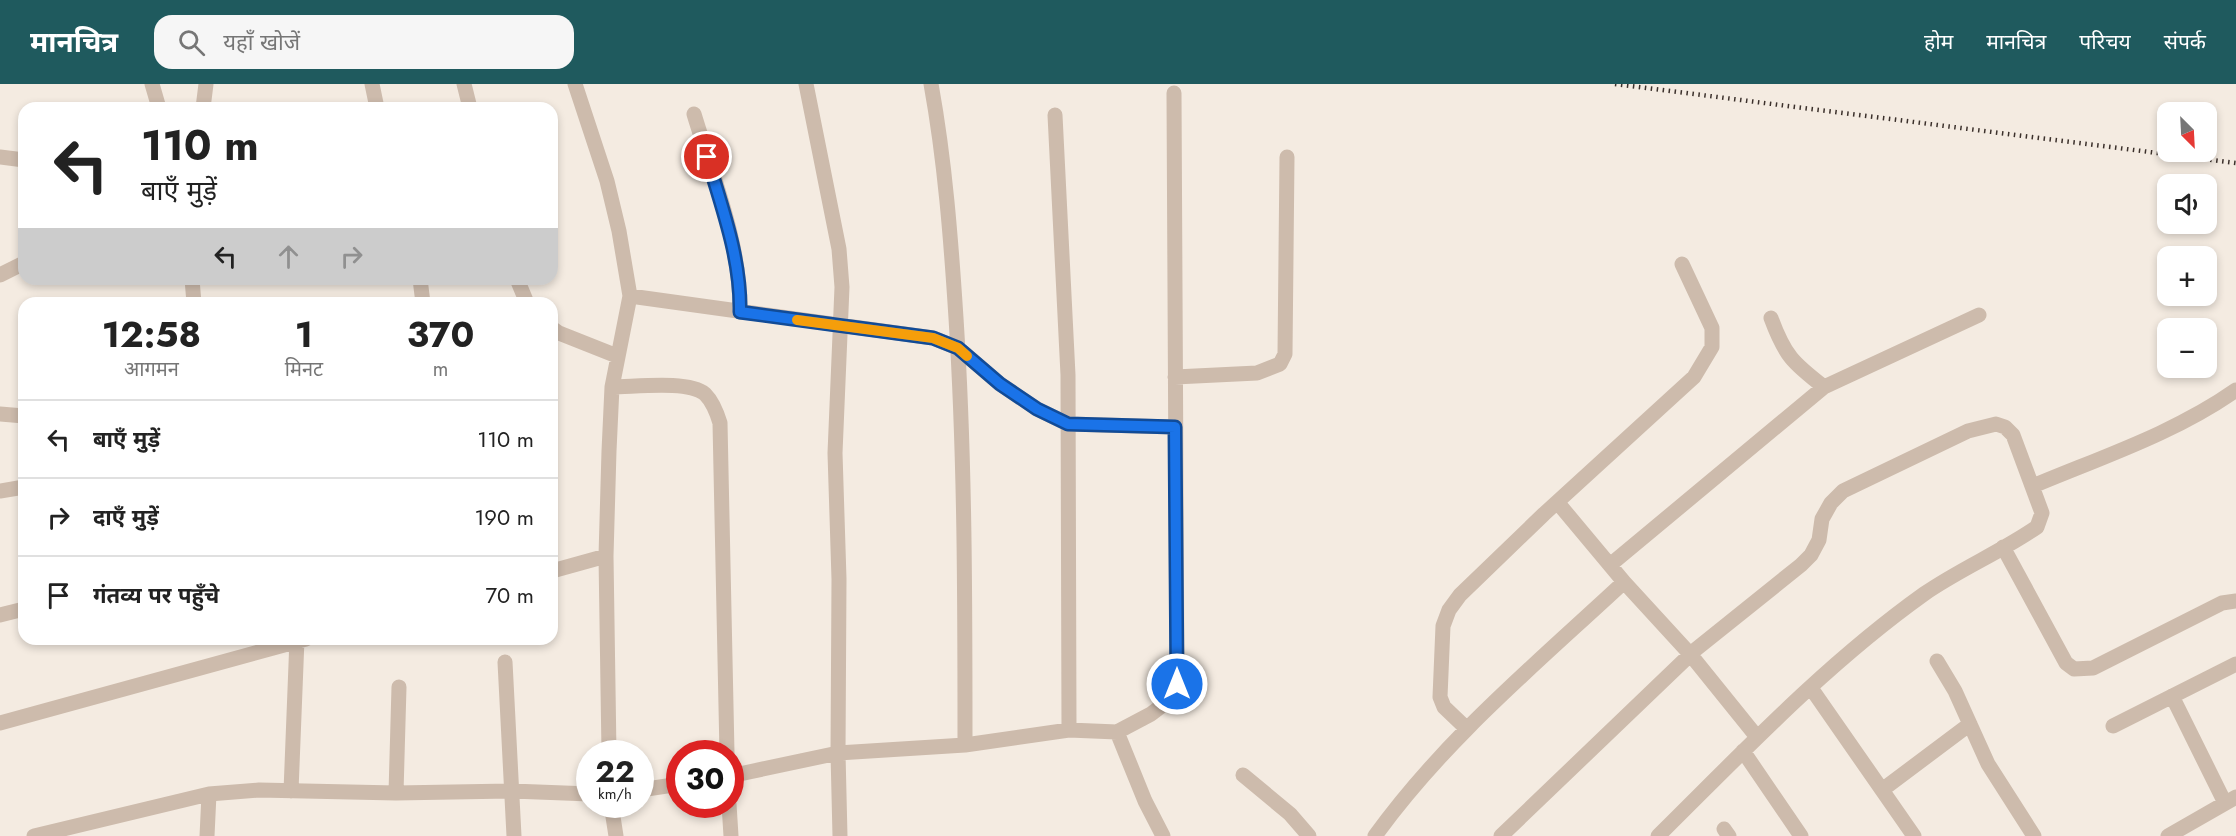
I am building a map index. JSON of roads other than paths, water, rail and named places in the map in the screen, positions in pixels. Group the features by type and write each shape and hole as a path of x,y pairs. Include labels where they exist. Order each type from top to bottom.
{"street":[{"path":"152,84 157,102"},
{"path":"204,102 206,84"},
{"path":"372,84 376,102"},
{"path":"464,84 468,102"},
{"path":"575,84 607,181 619,231 630,296 612,387 606,556 609,740"},
{"path":"806,84 839,249 842,287 835,453 839,579 840,836"},
{"path":"931,84 941,140 951,238 962,416 965,745"},
{"path":"744,773 838,753 965,745 1069,730 1117,732 1151,714 1168,701 1177,684 1174,93"},
{"path":"694,114 733,244 739,272 740,312"},
{"path":"1055,115 1068,375 1069,730"},
{"path":"0,157 18,159"},
{"path":"1175,377 1257,373 1280,364 1285,354 1287,157"},
{"path":"1466,728 1443,707 1440,697 1443,627 1449,610 1460,595 1694,377 1712,347 1712,328 1682,264"},
{"path":"0,275 18,266"},
{"path":"630,296 933,338 958,348 1000,384 1037,409 1068,424 1175,427"},
{"path":"1611,565 1824,387 1979,315"},
{"path":"1771,318 1780,344 1796,365 1824,387"},
{"path":"558,332 617,356"},
{"path":"612,387 685,386 704,393 716,409 720,423 727,740"},
{"path":"2033,486 2186,421 2236,390"},
{"path":"0,414 18,416"},
{"path":"1500,836 1690,654 1801,566 1811,555 1819,540 1822,519 1831,502 1843,491 1968,430 1996,424 2005,427 2013,435 2042,513 2037,527 1924,594 1847,655 1757,737 1658,836"},
{"path":"0,491 18,488"},
{"path":"1558,502 1624,582 1690,654 1757,737"},
{"path":"2003,547 2066,663 2074,669 2092,668 2222,603 2236,601"},
{"path":"558,569 606,556"},
{"path":"1375,836 1394,810 1466,728 1624,582"},
{"path":"0,615 18,610"},
{"path":"0,723 282,645"},
{"path":"291,790 300,645"},
{"path":"1937,661 1948,677 1988,764 2034,836"},
{"path":"505,662 514,836"},
{"path":"2113,726 2236,664"},
{"path":"396,793 399,687"},
{"path":"1811,688 1914,836"},
{"path":"2168,836 2230,800 2172,696"},
{"path":"1882,790 1970,724"},
{"path":"1117,732 1145,801 1163,836"},
{"path":"1743,752 1802,836"},
{"path":"1244,775 1290,814 1309,836"},
{"path":"34,836 209,794 291,790 576,793"},
{"path":"207,836 209,794"},
{"path":"613,818 616,836"},
{"path":"730,818 731,836"}],"railway":[{"path":"1615,84 2236,163"}]}
